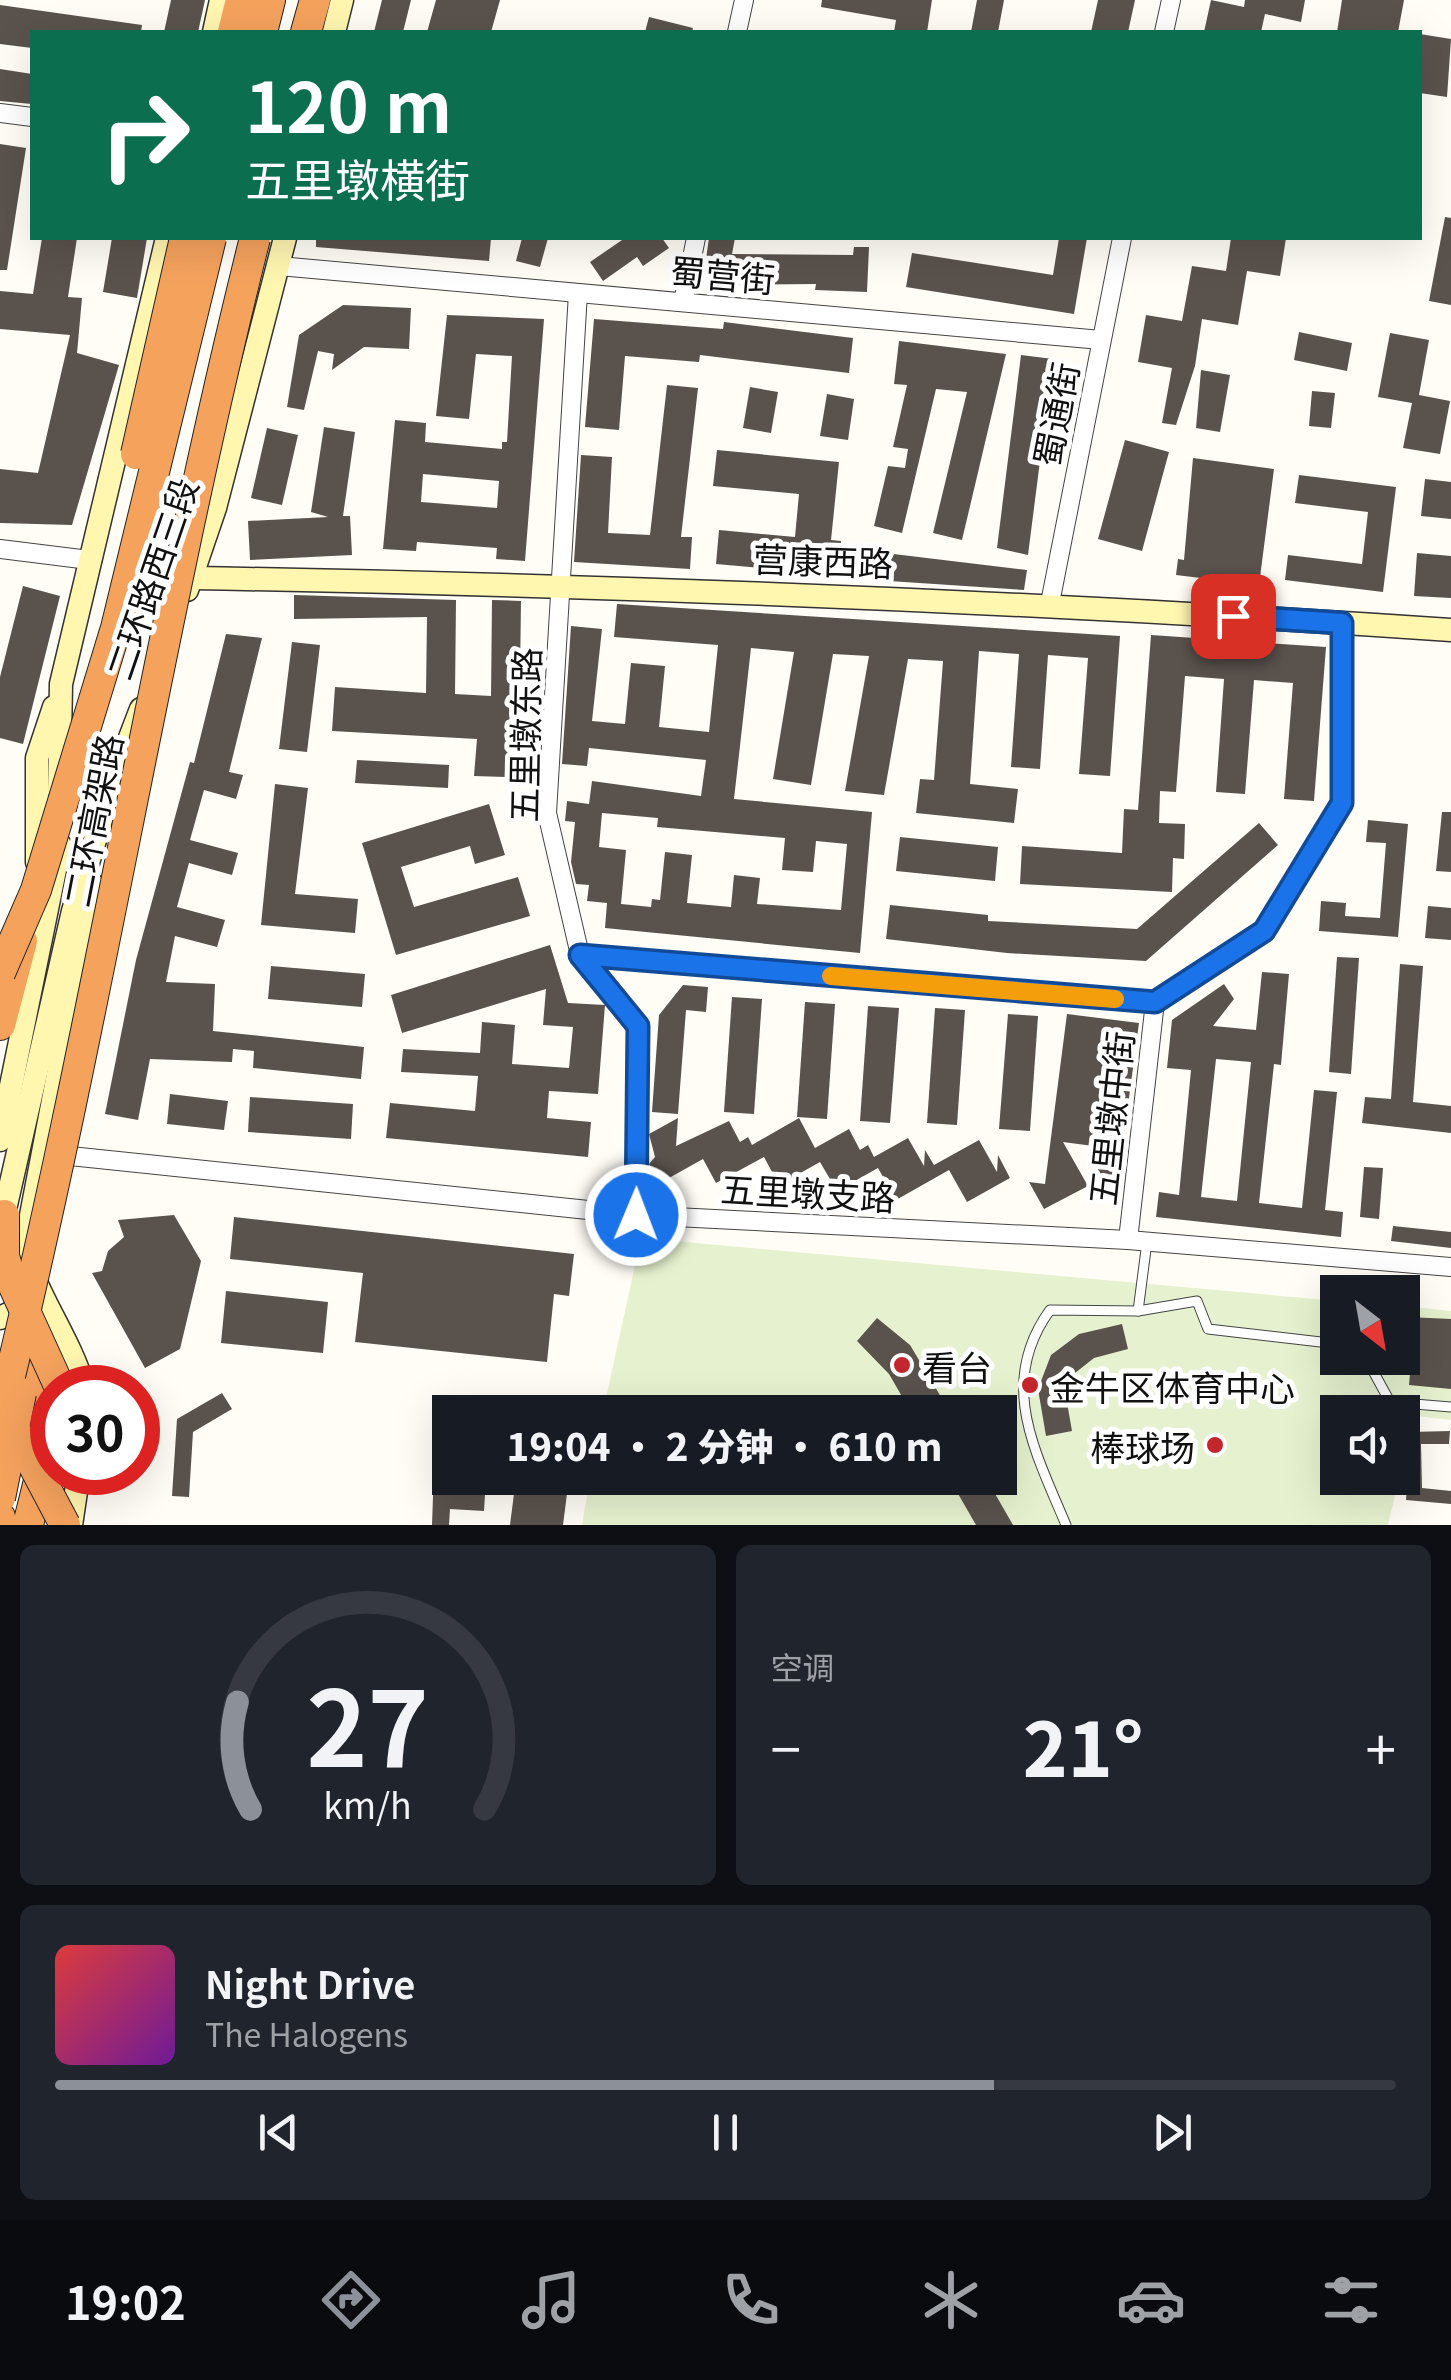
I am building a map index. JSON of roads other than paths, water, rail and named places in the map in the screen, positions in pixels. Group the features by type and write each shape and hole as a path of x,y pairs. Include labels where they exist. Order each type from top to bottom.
{"highway":[{"path":"234,30 241,0"},
{"path":"262,30 270,0"},
{"path":"306,30 314,0"},
{"path":"81,730 97,635 185,240"},
{"name":"二环高架路","path":"0,1025 45,893 81,730 116,628 211,240"},
{"name":"二环高架路","path":"0,1413 44,1237 219,382 254,240"},
{"path":"0,973 45,893"},
{"path":"2,1223 10,1280 49,1365"},
{"path":"0,1498 44,1237"},
{"path":"0,1371 31,1377 44,1398 51,1424 28,1525"},
{"path":"0,1413 29,1450 68,1525"},
{"path":"44,1525 51,1495"},
{"path":"0,1517 1,1525"}],"street":[{"path":"214,30 221,0"},
{"path":"334,30 342,0"},
{"path":"737,30 744,0"},
{"path":"1164,30 1170,0"},
{"path":"0,113 30,117"},
{"name":"二环路西三段","path":"0,1140 45,893 61,842 62,684 167,240"},
{"name":"二环路西三段","path":"2,1223 74,911 113,782 192,578 284,240"},
{"path":"684,302 696,240"},
{"name":"蜀通街","path":"1050,603 1122,240"},
{"name":"蜀营街","path":"278,266 1101,340"},
{"name":"五里墩东路","path":"578,293 547,813 580,955 638,1026 636,1215"},
{"path":"0,549 89,560"},
{"name":"营康西路","path":"192,578 560,584 1050,603 1451,630"},
{"path":"580,955 1155,1002 1264,931 1342,803 1342,623"},
{"path":"0,988 38,857 37,758 62,684"},
{"path":"76,1365 69,1344 41,1298 24,1252 113,782"},
{"name":"五里墩中街","path":"1138,1241 1155,1002"},
{"name":"五里墩支路","path":"43,1154 636,1215 1138,1241 1451,1267"},
{"path":"0,1318 41,1298"},
{"path":"68,1525 74,1495"}],"lane":[{"path":"1138,1241 1138,1310"},
{"path":"1066,1525 1035,1450 1020,1390 1029,1339 1050,1310 1138,1310 1197,1301 1208,1329 1320,1342"},
{"path":"1375,1375 1390,1402 1451,1407"}],"place":[{"name":"看台","path":"902,1365"},
{"name":"金牛区体育中心","path":"1030,1385"},
{"name":"棒球场","path":"1215,1445"}]}
